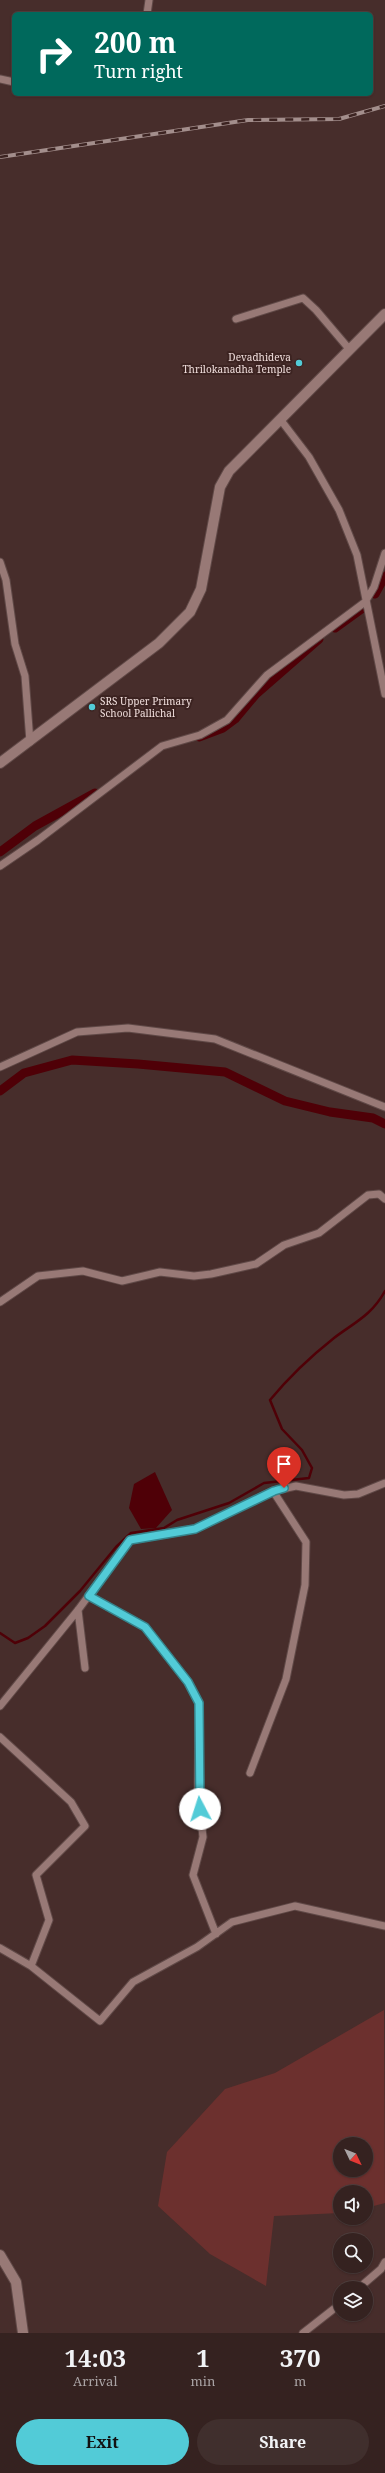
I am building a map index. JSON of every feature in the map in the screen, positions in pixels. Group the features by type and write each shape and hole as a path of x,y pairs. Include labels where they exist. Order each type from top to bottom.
{"street":[{"path":"147,12 149,0"},
{"path":"0,79 12,82"},
{"path":"236,319 303,298 316,310 350,350"},
{"path":"0,763 30,742 159,643 190,612 200,589 220,487 229,471 385,314"},
{"path":"280,419 309,458 339,510 357,555 365,602 385,694"},
{"path":"0,866 38,840 162,746 200,734 227,720 267,675 365,602 374,587 385,553"},
{"path":"0,562 6,580 15,644 25,676 30,742"},
{"path":"0,1067 77,1032 128,1028 215,1039 385,1107"},
{"path":"0,1302 38,1276 82,1271 122,1280 160,1272 194,1276 211,1274 256,1264 284,1245 319,1233 368,1195 379,1194 385,1199"},
{"path":"0,1706 89,1596 130,1540 195,1529 274,1491 296,1486 344,1495 358,1494 385,1483"},
{"path":"250,1773 286,1679 305,1585 306,1542 274,1491"},
{"path":"89,1596 145,1627 188,1682 199,1703 198,1794 203,1837 193,1875 216,1934"},
{"path":"78,1610 85,1668"},
{"path":"0,1737 71,1802 85,1826 36,1876 49,1920 31,1966"},
{"path":"0,1948 31,1966 100,2021 133,1982 197,1947 232,1922 295,1906 385,1926"},
{"path":"0,2255 16,2282 23,2333"},
{"path":"367,2281 381,2269 385,2262"},
{"path":"303,2333 333,2309"}],"shaded area":[{"path":"155,1472 172,1510 156,1528 141,1529 129,1508 134,1484"},
{"path":"384,2010 385,2203 373,2206 373,2185 333,2185 333,2213 274,2216 266,2286 210,2254 158,2206 167,2152 225,2089 275,2073"}],"waterway":[{"path":"375,594 385,576"},
{"path":"335,628 364,607"},
{"path":"199,737 223,728 235,719 256,694 319,639"},
{"path":"0,852 35,826 95,793"},
{"path":"0,1091 24,1073 72,1060 138,1064 225,1072 285,1101 330,1112 373,1118 385,1124"},
{"path":"0,1633 15,1643 28,1638 45,1626 80,1591 116,1547 131,1533 164,1528 177,1520 229,1503 264,1483 309,1478 312,1468 302,1450 282,1429 270,1400 292,1375 317,1352 368,1313 380,1300 385,1291"}],"railway":[{"path":"0,157 248,120 339,119 385,106"}],"place":[{"name":"Devadhideva Thrilokanadha Temple","path":"299,363"},
{"name":"SRS Upper Primary School Pallichal","path":"92,707"}],"route":[{"path":"200,1809 198,1794 199,1703 188,1682 145,1627 89,1596 130,1540 195,1529 274,1491 284,1488"}]}
